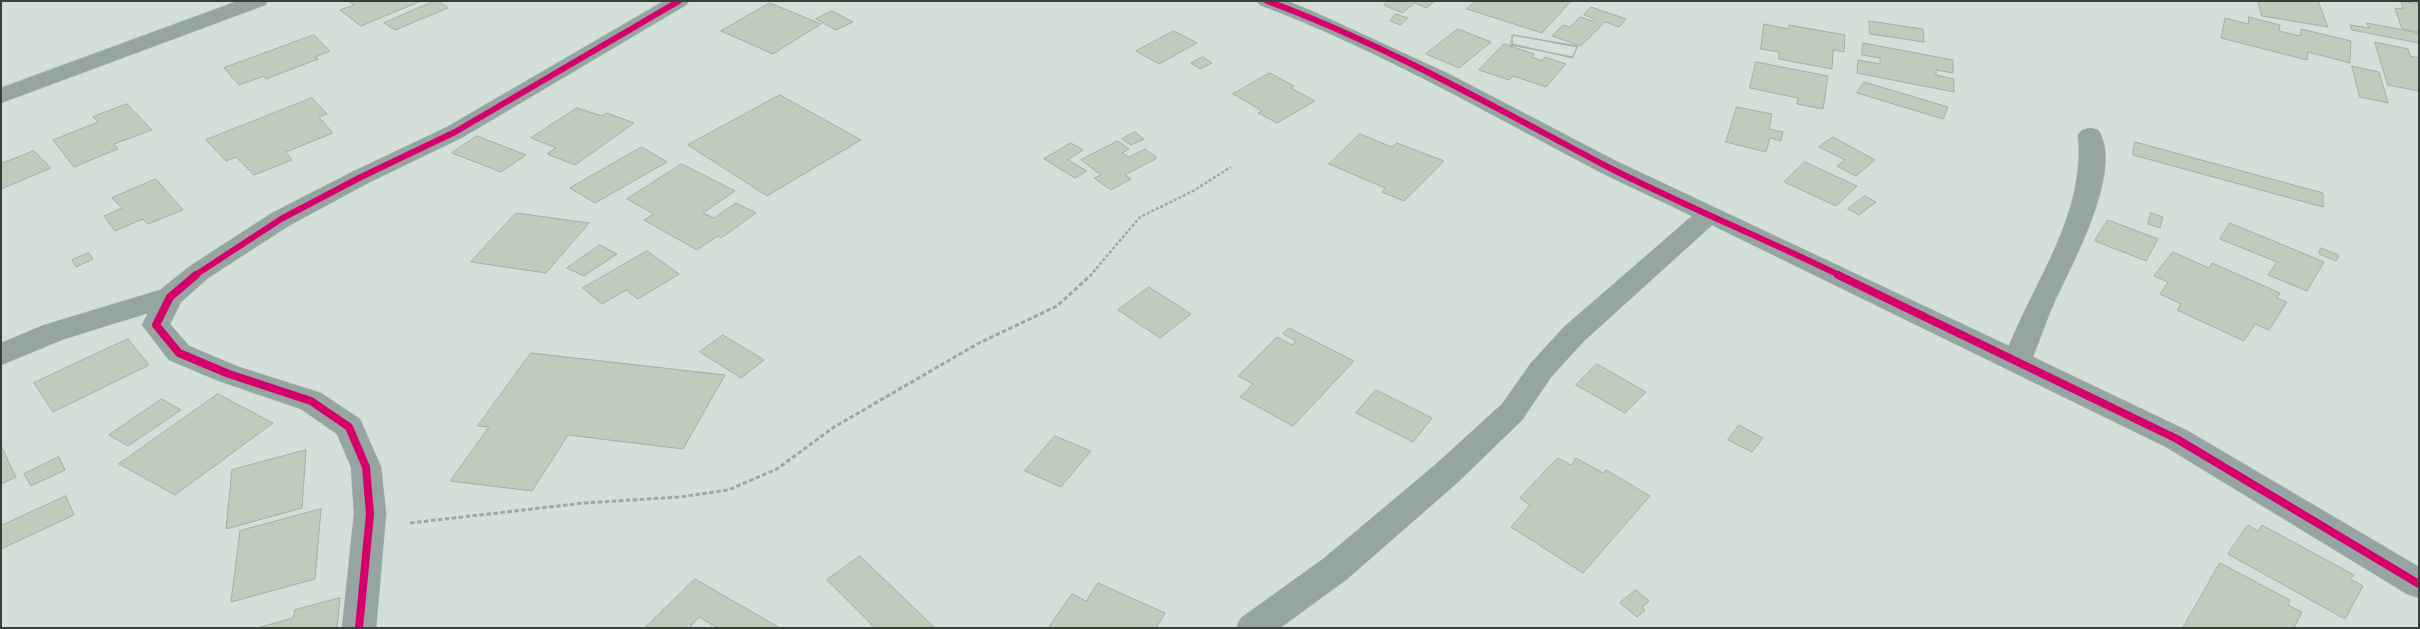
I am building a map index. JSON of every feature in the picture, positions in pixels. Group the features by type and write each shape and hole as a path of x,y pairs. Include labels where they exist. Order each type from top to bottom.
{"street":[{"path":"1,96 258,1"},
{"path":"359,628 370,527 366,467 349,427 311,401 229,374 179,352 156,325 170,297 199,272 281,219 359,178 455,132 679,1"},
{"path":"1267,1 1305,15 1443,80 1607,166 2177,439 2419,584"},
{"path":"2016,363 2040,304 2065,256 2080,218 2089,185 2094,153 2090,135"},
{"path":"1253,628 1335,569 1446,474 1512,412 1541,370 1574,334 1708,214"},
{"path":"1,355 54,332 170,297"}],"path":[{"path":"370,527 584,503 679,497 728,490 777,468 834,427 979,343 1057,306 1088,279 1140,217 1193,191 1231,167"}],"building":[{"path":"348,1 421,1 361,26 340,10 354,5"},
{"path":"434,1 439,1 448,8 395,30 384,23"},
{"path":"1388,1 1435,1 1426,8 1415,3 1402,13 1384,5"},
{"path":"1475,1 1571,1 1542,33 1467,9"},
{"path":"2258,1 2318,1 2328,27 2262,16"},
{"path":"2401,1 2418,4 2416,1 2419,1 2419,32 2402,29 2395,8 2403,9"},
{"path":"770,3 821,24 773,54 721,31"},
{"path":"1591,7 1626,19 1619,27 1605,22 1581,46 1552,36 1563,25 1570,27 1580,17 1593,21 1595,19 1584,15"},
{"path":"832,11 853,22 836,30 816,19"},
{"path":"1396,14 1408,18 1400,25 1390,21"},
{"path":"2249,17 2280,25 2279,31 2300,36 2301,29 2351,41 2350,63 2308,52 2307,60 2221,38 2225,18 2248,24"},
{"path":"1869,21 1923,29 1924,42 1870,34"},
{"path":"2367,23 2419,33 2419,43 2352,30 2350,25 2369,28"},
{"path":"1764,24 1789,29 1789,25 1845,35 1844,52 1833,50 1832,69 1779,59 1779,52 1761,49"},
{"path":"1458,29 1491,42 1459,68 1426,54"},
{"path":"1174,31 1197,43 1159,64 1136,51"},
{"path":"314,35 330,51 315,57 318,59 266,79 264,76 239,85 224,68"},
{"path":"1512,35 1578,46 1572,58 1513,44"},
{"path":"1514,35 1577,47 1573,57 1510,45"},
{"path":"2375,42 2408,49 2410,56 2419,58 2419,91 2388,85"},
{"path":"1863,43 1953,60 1953,73 1936,70 1936,75 1954,79 1954,92 1857,73 1858,60 1880,64 1880,58 1862,55"},
{"path":"1504,44 1534,54 1532,57 1542,61 1545,57 1566,64 1546,87 1513,76 1509,80 1479,70"},
{"path":"1203,57 1212,63 1200,69 1191,63"},
{"path":"1756,62 1828,76 1823,109 1797,104 1798,98 1750,88"},
{"path":"2352,66 2379,72 2388,103 2360,97"},
{"path":"1270,73 1294,86 1291,88 1315,101 1277,123 1258,113 1262,111 1233,94"},
{"path":"1864,82 1948,107 1943,119 1857,93"},
{"path":"780,95 861,140 767,196 688,145"},
{"path":"312,98 327,114 319,117 333,133 286,152 292,160 254,175 236,157 226,161 206,140"},
{"path":"127,104 152,130 114,144 118,149 74,167 53,140 98,122 93,117"},
{"path":"1737,107 1772,114 1769,129 1783,132 1781,141 1770,138 1766,152 1726,142"},
{"path":"577,108 602,116 607,113 634,123 575,165 547,154 556,148 531,138"},
{"path":"1135,132 1144,139 1131,145 1122,139"},
{"path":"1360,134 1392,147 1397,143 1444,161 1404,201 1382,192 1385,188 1329,164"},
{"path":"477,136 526,155 501,172 452,153"},
{"path":"1833,137 1875,160 1856,176 1837,166 1845,160 1819,147"},
{"path":"1118,141 1129,149 1122,153 1129,157 1145,149 1157,158 1125,175 1131,179 1111,190 1094,178 1101,175 1081,160"},
{"path":"2135,142 2323,193 2323,207 2133,155"},
{"path":"1071,143 1083,150 1068,160 1087,171 1075,178 1044,159"},
{"path":"642,147 667,162 595,203 570,188"},
{"path":"34,151 51,168 1,189 1,164"},
{"path":"1805,162 1857,186 1836,206 1784,182"},
{"path":"682,164 735,191 703,213 714,218 736,203 756,213 721,238 718,236 697,250 644,220 654,214 627,199"},
{"path":"156,179 183,210 148,224 143,219 115,231 104,216 122,208 112,198"},
{"path":"1865,196 1876,202 1859,215 1848,209"},
{"path":"516,213 589,223 546,273 471,262"},
{"path":"2151,213 2163,217 2160,228 2148,224"},
{"path":"2108,220 2158,239 2146,261 2095,241"},
{"path":"2230,223 2324,262 2307,291 2268,275 2277,262 2220,239"},
{"path":"600,245 617,254 584,276 567,268"},
{"path":"2321,248 2339,255 2336,261 2319,254"},
{"path":"647,251 679,274 638,299 626,290 602,304 583,288"},
{"path":"2173,252 2209,268 2212,263 2280,293 2277,298 2287,302 2269,330 2255,324 2244,341 2177,310 2181,304 2160,294 2168,282 2154,276"},
{"path":"89,253 93,259 76,267 72,260"},
{"path":"1149,287 1191,314 1160,338 1118,310"},
{"path":"1289,328 1354,361 1293,426 1240,397 1253,384 1238,376 1277,337 1292,345 1296,341 1283,334"},
{"path":"723,335 764,360 741,378 700,352"},
{"path":"128,339 149,365 53,412 34,383"},
{"path":"531,353 725,375 683,449 568,435 532,491 450,481 489,427 478,426"},
{"path":"1597,364 1646,392 1625,413 1576,385"},
{"path":"1376,390 1432,418 1413,442 1356,413"},
{"path":"218,394 273,423 175,495 119,464"},
{"path":"162,399 181,410 128,446 109,435"},
{"path":"1739,425 1763,438 1752,452 1728,440"},
{"path":"1055,436 1091,451 1061,487 1025,471"},
{"path":"1,446 16,477 1,484"},
{"path":"306,450 302,508 226,529 232,470"},
{"path":"59,457 65,470 31,486 24,474"},
{"path":"1558,458 1571,465 1576,458 1603,473 1606,470 1650,496 1583,573 1511,527 1530,505 1520,498"},
{"path":"66,496 74,515 1,549 1,526"},
{"path":"321,509 315,579 231,602 240,531"},
{"path":"2248,525 2258,531 2262,525 2354,575 2350,579 2363,586 2345,619 2228,554"},
{"path":"860,556 935,628 875,628 827,580"},
{"path":"2220,563 2290,600 2288,605 2302,612 2294,628 2183,628"},
{"path":"695,579 780,628 718,628 699,617 689,628 645,628"},
{"path":"1098,583 1165,613 1156,628 1048,628 1072,594 1086,601"},
{"path":"1636,590 1649,601 1642,607 1645,610 1637,617 1620,603"},
{"path":"340,598 337,628 257,628 293,618 295,610"}],"cycle path":[{"path":"359,628 370,514 366,467 349,427 311,401 229,374 179,353 156,325 170,297 199,272 281,219 359,178 455,132 679,1"},
{"path":"1267,1 1305,15 1443,80 1607,166 1816,264 2177,439 2419,584"}]}
